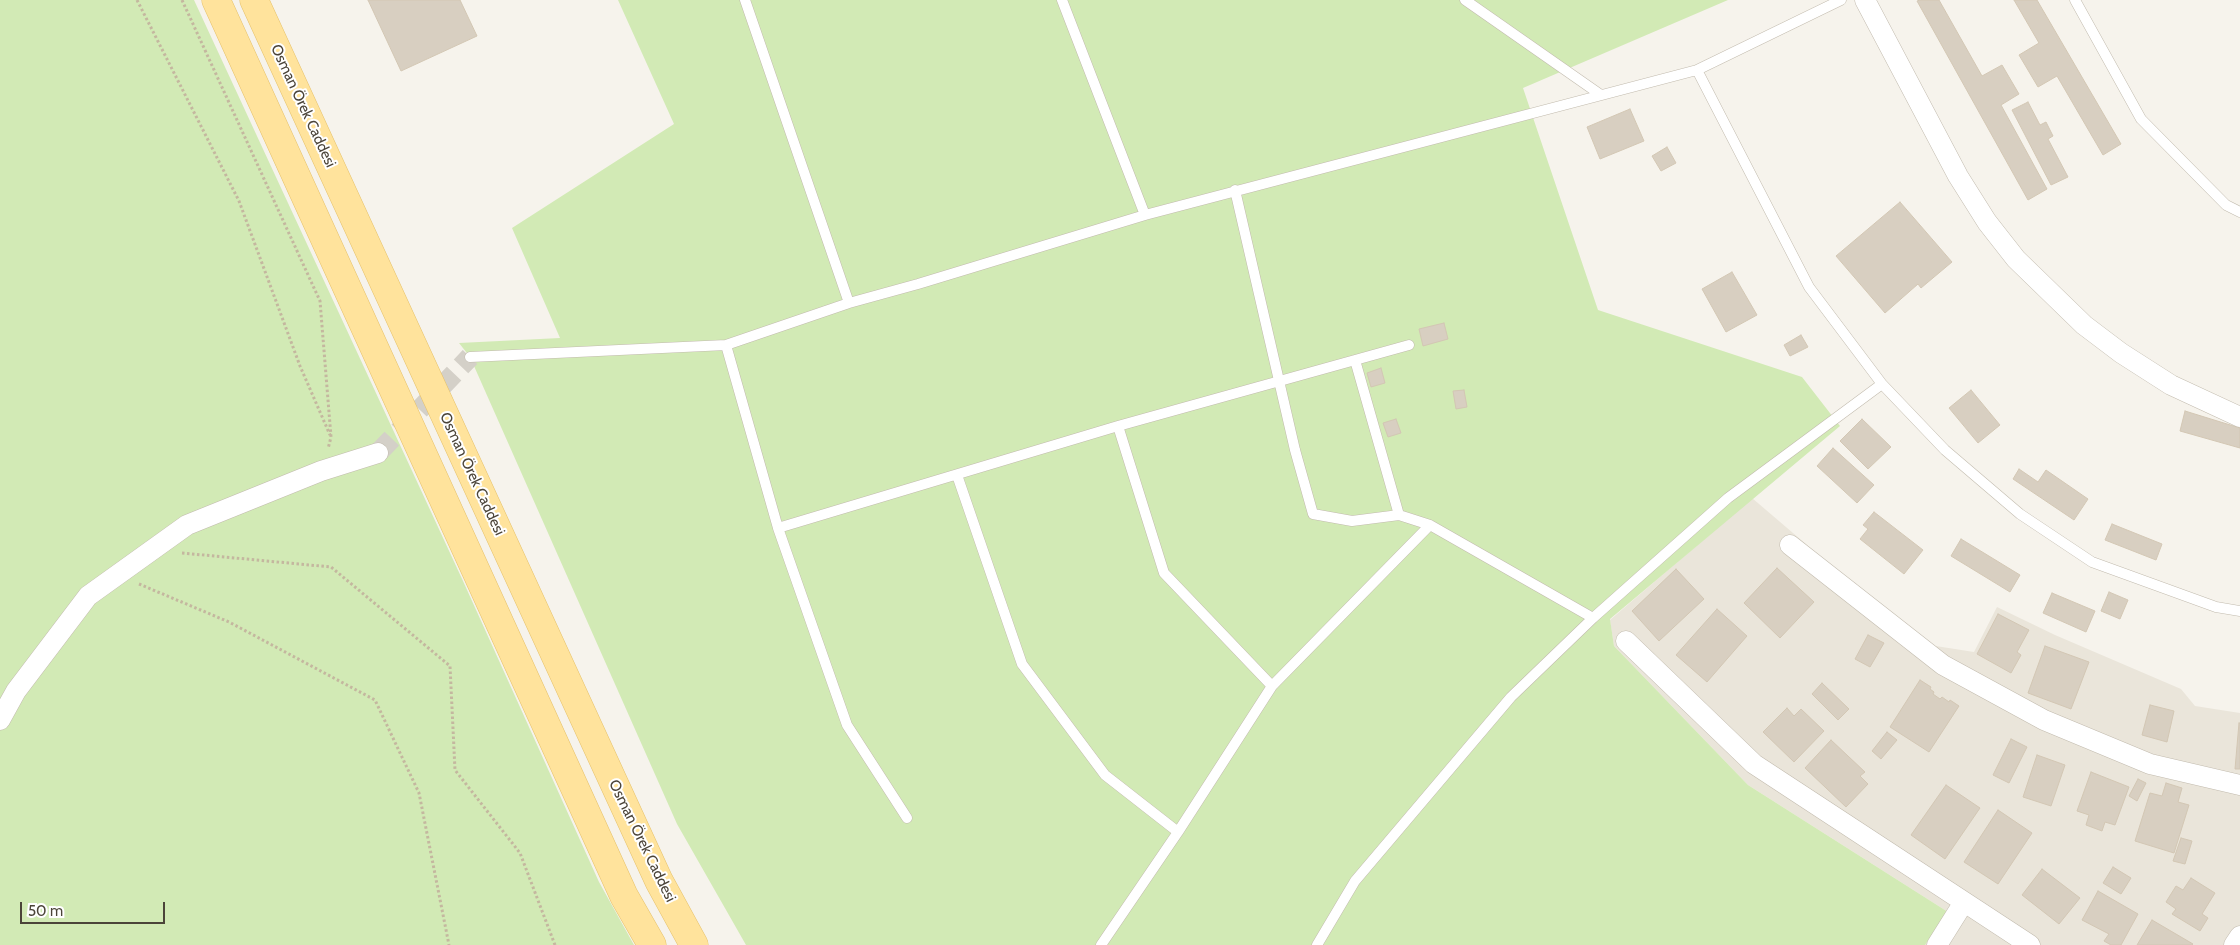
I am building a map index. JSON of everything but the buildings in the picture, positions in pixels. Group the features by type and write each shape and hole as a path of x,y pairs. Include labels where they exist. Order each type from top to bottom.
{"main road":[{"path":"216,0 624,896 652,945"},
{"name":"Osman Örek Caddesi","path":"254,0 659,882 694,945"}],"street":[{"path":"1865,0 1958,176 1987,222 2016,260 2084,325 2121,353 2171,385 2240,417"},
{"path":"0,720 16,691 88,596 187,525 321,471 378,452"},
{"path":"1790,545 1943,665 2036,715 2150,764 2240,785"},
{"path":"1626,641 1754,764 2030,945"},
{"path":"1937,945 1964,902"},
{"path":"2234,945 2240,936"}],"lane":[{"path":"745,0 849,302"},
{"path":"1062,0 1144,216"},
{"path":"1465,0 1601,95"},
{"path":"470,357 726,345 849,302 918,284 1235,190 1697,70 1841,0"},
{"path":"2075,0 2141,119 2226,205 2240,212"},
{"path":"1697,70 1809,287 1882,384 1945,450 2020,514 2092,562 2216,607 2240,611"},
{"path":"1235,190 1281,382 1295,450 1313,514 1352,521 1399,515 1430,525 1593,618"},
{"path":"726,345 778,528 847,725 907,818"},
{"path":"778,528 1118,426 1409,345"},
{"path":"1355,360 1399,515"},
{"path":"1317,945 1362,873 1511,697 1593,618 1728,498 1882,384"},
{"path":"1118,426 1164,573 1272,686"},
{"path":"957,475 1022,664 1105,775 1178,832"},
{"path":"1101,945 1178,832 1272,686 1430,525"}],"path":[{"path":"137,0 239,200 300,366 331,437"},
{"path":"182,0 320,301 331,437 321,471"},
{"path":"152,550 331,567 450,666 455,770 520,853 555,945"},
{"path":"118,575 229,622 375,700 420,793 449,945"}],"shaded area":[{"path":"1752,498 1923,644 1974,652 1997,607 2055,635 2181,689 2195,706 2240,713 2240,945 1925,945 1948,912 1748,785 1614,646 1610,620"}],"green space":[{"path":"0,0 194,0 463,581 599,882 634,945 0,945"},
{"path":"618,0 1728,0 1523,88 1598,310 1802,377 1840,426 1610,619 1614,646 1748,785 1948,912 1925,945 746,945 677,824 470,357 459,343 560,338 512,228 674,124"}],"tunnel":[{"path":"378,453 470,357"}]}
